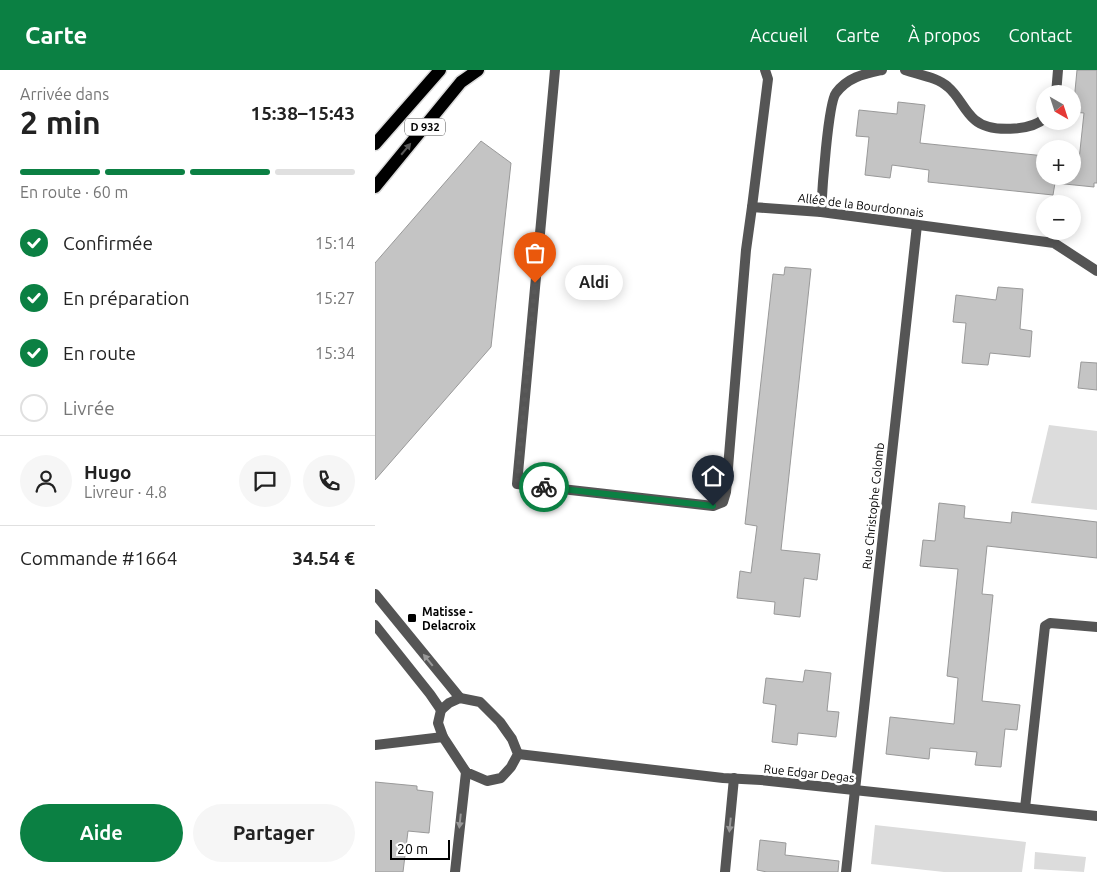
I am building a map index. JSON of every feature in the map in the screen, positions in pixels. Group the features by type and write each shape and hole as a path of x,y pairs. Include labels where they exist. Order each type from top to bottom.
{"main road":[{"name":"D 932","path":"375,144 440,70"},
{"name":"D 932","path":"375,187 461,82 478,70"}],"street":[{"path":"555,70 517,484 713,506 723,502 726,492 746,250 767,79 765,70"},
{"path":"821,212 834,95 854,77 883,70"},
{"path":"905,70 941,82 950,88 976,121 992,127 1025,127 1036,124"},
{"path":"1057,85 1058,70"},
{"name":"Allée de la Bourdonnais","path":"752,207 821,212 1054,243 1097,270"},
{"name":"Rue Christophe Colomb","path":"845,872 917,225"},
{"path":"375,594 459,698"},
{"path":"1025,808 1045,626 1050,623 1097,627"},
{"path":"375,625 441,710"},
{"path":"459,698 480,702 512,739 518,754 511,767 501,778 487,781 467,772 443,737 438,723 441,710 459,698"},
{"path":"375,744 443,737"},
{"name":"Rue Edgar Degas","path":"518,754 1097,816"},
{"path":"455,872 467,772"},
{"path":"725,872 734,778"}],"shaded area":[{"path":"1049,425 1097,431 1097,510 1031,503"},
{"path":"875,825 1026,842 1022,872 944,872 871,864"},
{"path":"1035,852 1086,857 1084,872 1034,869"}],"building":[{"path":"1077,70 1097,70 1097,183 1094,183 1094,187 1074,185 1081,185 1081,141 1084,113 1081,113 1081,85 1076,85"},
{"path":"898,102 925,105 920,143 1036,155 1036,185 1055,185 1053,195 928,182 929,170 892,165 890,178 865,175 869,137 856,136 859,110 897,114"},
{"path":"481,141 511,163 491,347 375,480 375,263"},
{"path":"785,267 811,269 781,550 820,554 817,580 804,578 800,617 774,614 775,602 737,598 740,571 751,573 757,526 745,524 773,274 784,275"},
{"path":"998,287 1023,289 1020,329 1032,331 1030,357 990,353 988,365 962,363 966,323 953,322 956,295 996,300"},
{"path":"1081,362 1097,363 1097,390 1078,388"},
{"path":"939,503 965,506 964,518 1011,523 1012,512 1097,522 1097,558 987,546 982,594 993,595 982,701 1020,705 1017,730 1005,729 1001,767 975,765 977,752 930,748 929,759 886,754 890,717 954,724 958,678 947,676 958,569 920,566 923,540 935,541"},
{"path":"805,670 831,673 827,711 839,712 836,737 798,733 797,745 772,742 776,705 763,703 766,678 803,682"},
{"path":"375,782 417,786 417,790 433,792 429,833 408,831 403,872 375,872"},
{"path":"760,840 786,843 785,855 839,861 838,872 767,872 757,870"}],"way so far":[{"path":"535,283 517,484 544,487"}],"place":[{"name":"Aldi","path":"535,283"},
{"name":"Matisse - Delacroix","path":"412,618"}],"route":[{"path":"544,487 713,506"}]}
